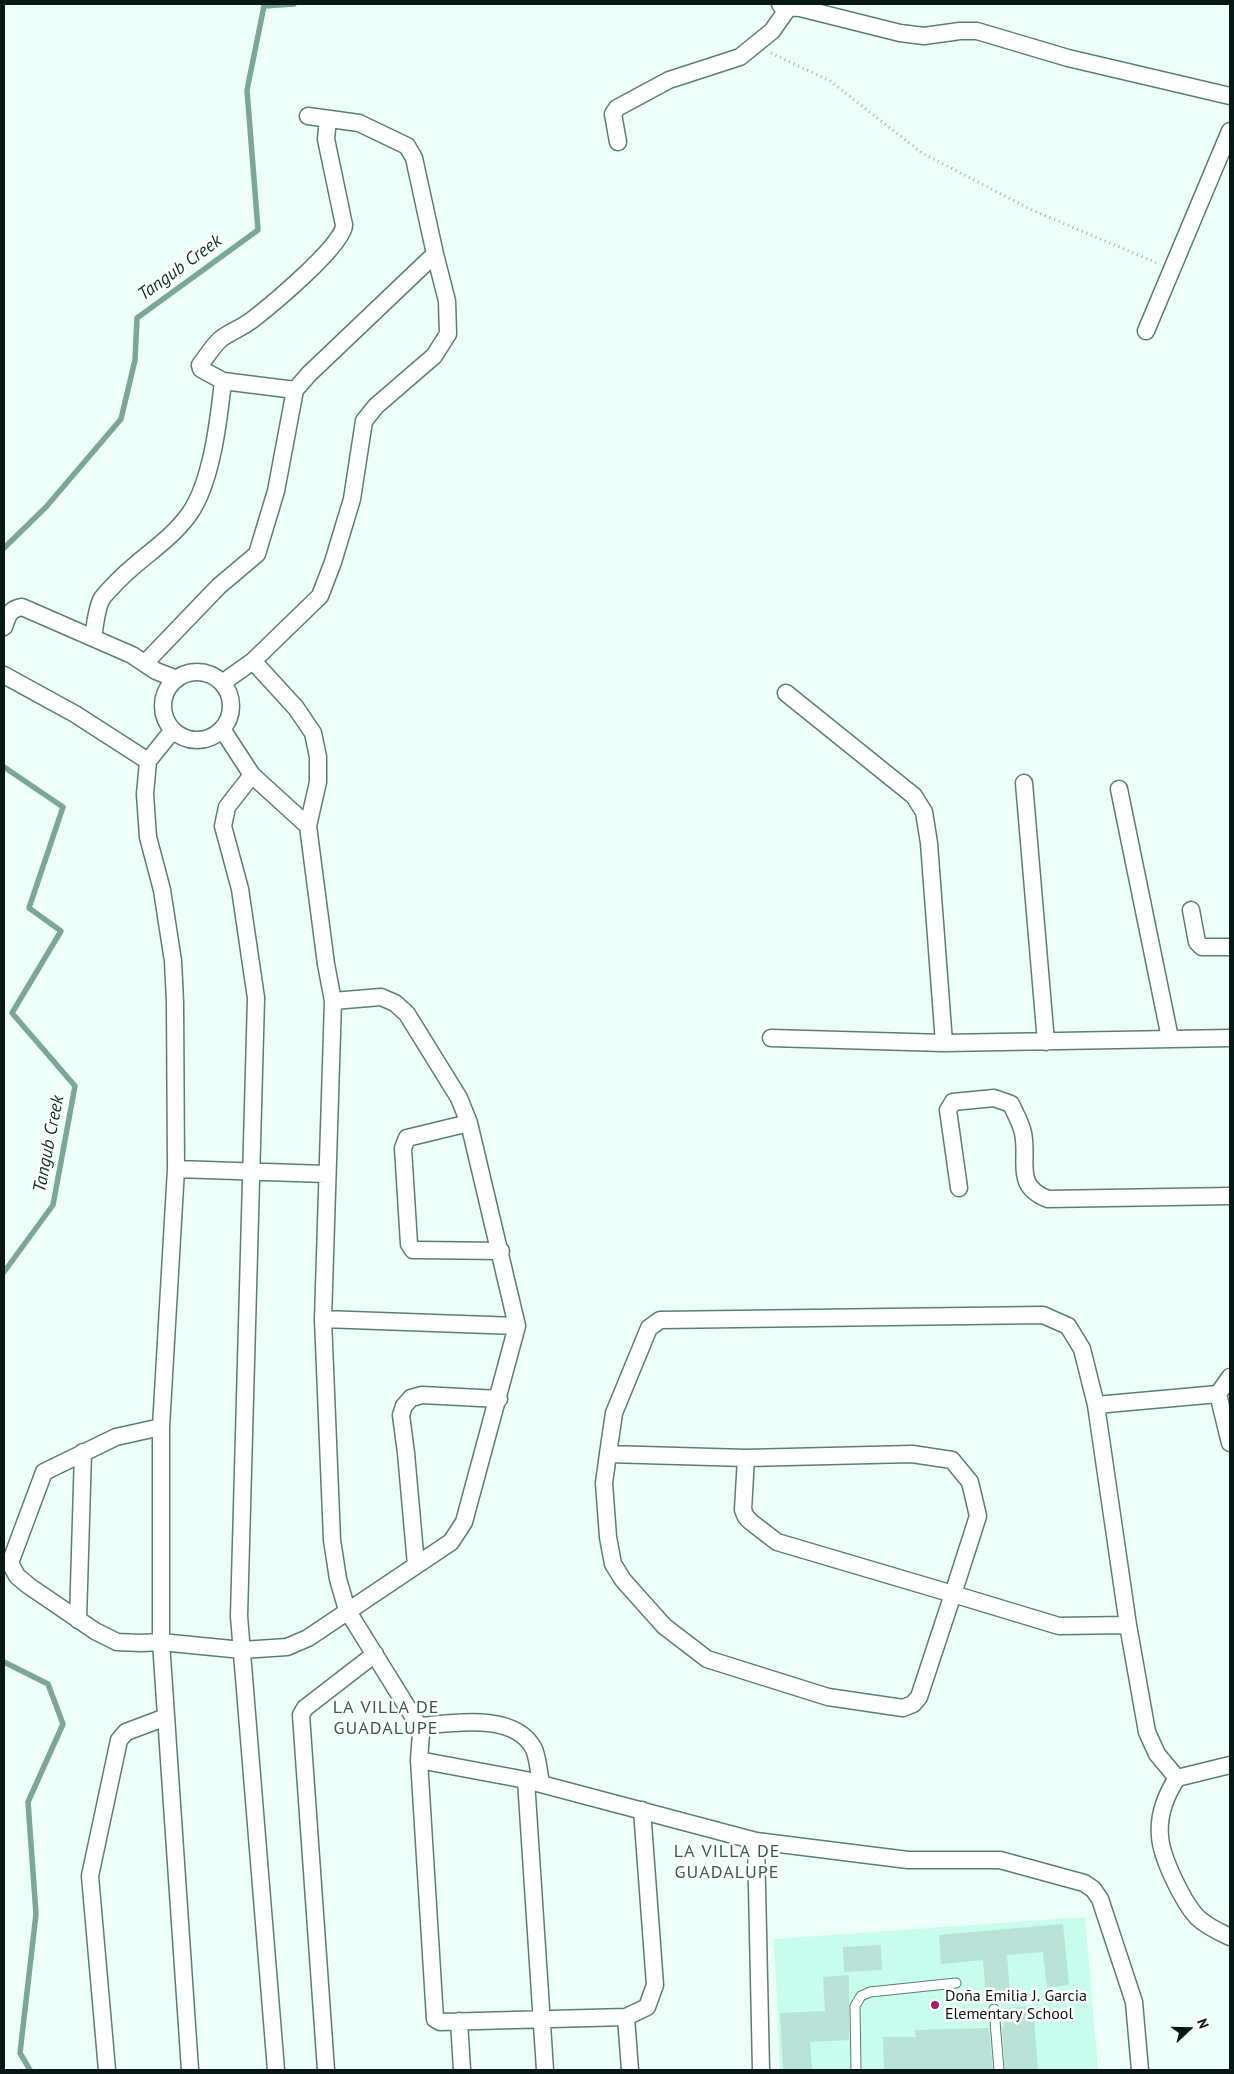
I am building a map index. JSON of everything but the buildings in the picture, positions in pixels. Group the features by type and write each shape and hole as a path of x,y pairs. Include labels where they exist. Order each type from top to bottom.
{"street":[{"path":"618,142 613,114 617,108 669,80 740,58 772,31 785,5 900,33 924,36 960,31 977,31 1068,58 1230,96"},
{"path":"222,683 253,662 320,596 333,562 352,499 364,421 369,412 434,356 446,339 448,330 447,301 414,158 407,146 359,123 308,116"},
{"path":"295,390 223,380 201,370 200,365 217,343 253,319 327,253 344,228 326,139 328,119"},
{"path":"1146,331 1230,131"},
{"path":"146,662 219,586 257,554 276,491 295,390 309,374 435,254"},
{"path":"93,638 103,597 123,575 177,529 196,503 218,427 223,380"},
{"path":"4,627 9,612 15,608 22,607 146,662 156,671 177,678"},
{"path":"253,662 296,708 313,733 318,757 318,782 308,826 326,964 333,1001 326,1174 323,1319 332,1540 338,1579 348,1610 419,1726 421,1733 419,1760 434,2019 440,2022 626,2017 647,2007 655,1985 642,1810"},
{"path":"200,672 212,676 222,683 227,691 230,711 222,729 210,737 197,740 184,737 173,730 166,720 163,709 164,697 169,687 177,678 188,673 200,672"},
{"path":"4,675 75,714 148,761"},
{"path":"786,693 914,796 924,812 929,843 944,1043"},
{"path":"222,729 252,775 308,826"},
{"path":"173,730 148,761 145,794 148,837 162,890 173,962 176,1169 161,1427 161,1642 190,2070"},
{"path":"252,775 227,807 223,826 240,889 256,998 253,1171 239,1616 276,2070"},
{"path":"1024,782 1046,1042"},
{"path":"1119,789 1170,1038"},
{"path":"1192,910 1197,942 1202,947 1230,947"},
{"path":"161,1427 116,1437 44,1472 10,1563 17,1576 78,1620 116,1642 161,1642 242,1650 287,1647 299,1642 451,1542 464,1522 518,1326 469,1123 459,1098 407,1014 395,1004 381,997 333,1001"},
{"path":"771,1038 944,1043 1230,1038"},
{"path":"959,1188 948,1110 953,1102 994,1098 1011,1104 1023,1133 1024,1172 1028,1187 1037,1195 1048,1199 1230,1196"},
{"path":"469,1123 408,1138 404,1142 409,1244 413,1250 500,1251"},
{"path":"176,1169 326,1174"},
{"path":"608,1454 746,1458 912,1454 952,1460 970,1482 978,1516 919,1697 913,1704 903,1708 828,1697 707,1659 664,1626 623,1580 613,1564 608,1537 604,1482 608,1454 614,1413 646,1334 649,1328 660,1320 1043,1315 1068,1326 1082,1349 1096,1405 1128,1625 1147,1732 1157,1754 1177,1778"},
{"path":"323,1319 518,1326"},
{"path":"1230,1377 1218,1394 1230,1443"},
{"path":"1096,1405 1218,1394"},
{"path":"416,1565 401,1415 404,1406 411,1398 422,1395 499,1399"},
{"path":"78,1620 83,1452"},
{"path":"746,1458 743,1510 746,1517 778,1542 1059,1626 1128,1625"},
{"path":"326,2070 301,1715 305,1708 375,1654"},
{"path":"107,2070 90,1876 119,1740 126,1732 166,1717"},
{"path":"419,1726 470,1721 504,1726 526,1738 534,1750 545,2070"},
{"path":"419,1760 534,1782 756,1840 908,1860 1000,1860 1084,1882 1093,1889 1100,1899 1134,2002 1140,2070"},
{"path":"1230,1765 1177,1778 1167,1794 1162,1811 1160,1837 1174,1883 1197,1917 1230,1937"},
{"path":"756,1840 761,2070"},
{"path":"626,2017 630,2070"},
{"path":"459,2021 462,2070"}],"lane":[{"path":"856,2070 855,2006 861,1996 870,1992 956,1983"},
{"path":"994,2009 999,2070"}],"path":[{"path":"755,45 830,81 922,153 1032,210 1171,269"}],"shaded area":[{"name":"Doña Emilia J. Garcia Elementary School","path":"1085,1917 1098,2070 780,2070 774,1939"}],"waterway":[{"name":"Tangub Creek","path":"4,548 46,507 121,419 135,360 137,318 258,230 247,90 264,6 294,4"},
{"name":"Tangub Creek","path":"4,767 63,807 29,908 61,931 12,1013 75,1086 53,1205 4,1272"},
{"name":"Tangub Creek","path":"4,1662 48,1684 63,1724 28,1802 36,1914 20,2053 30,2070"}],"place":[{"name":"Doña Emilia J. Garcia Elementary School","path":"935,2005"}],"district":[{"name":"LA VILLA DE GUADALUPE","path":"386,1718"},
{"name":"LA VILLA DE GUADALUPE","path":"727,1862"}]}
